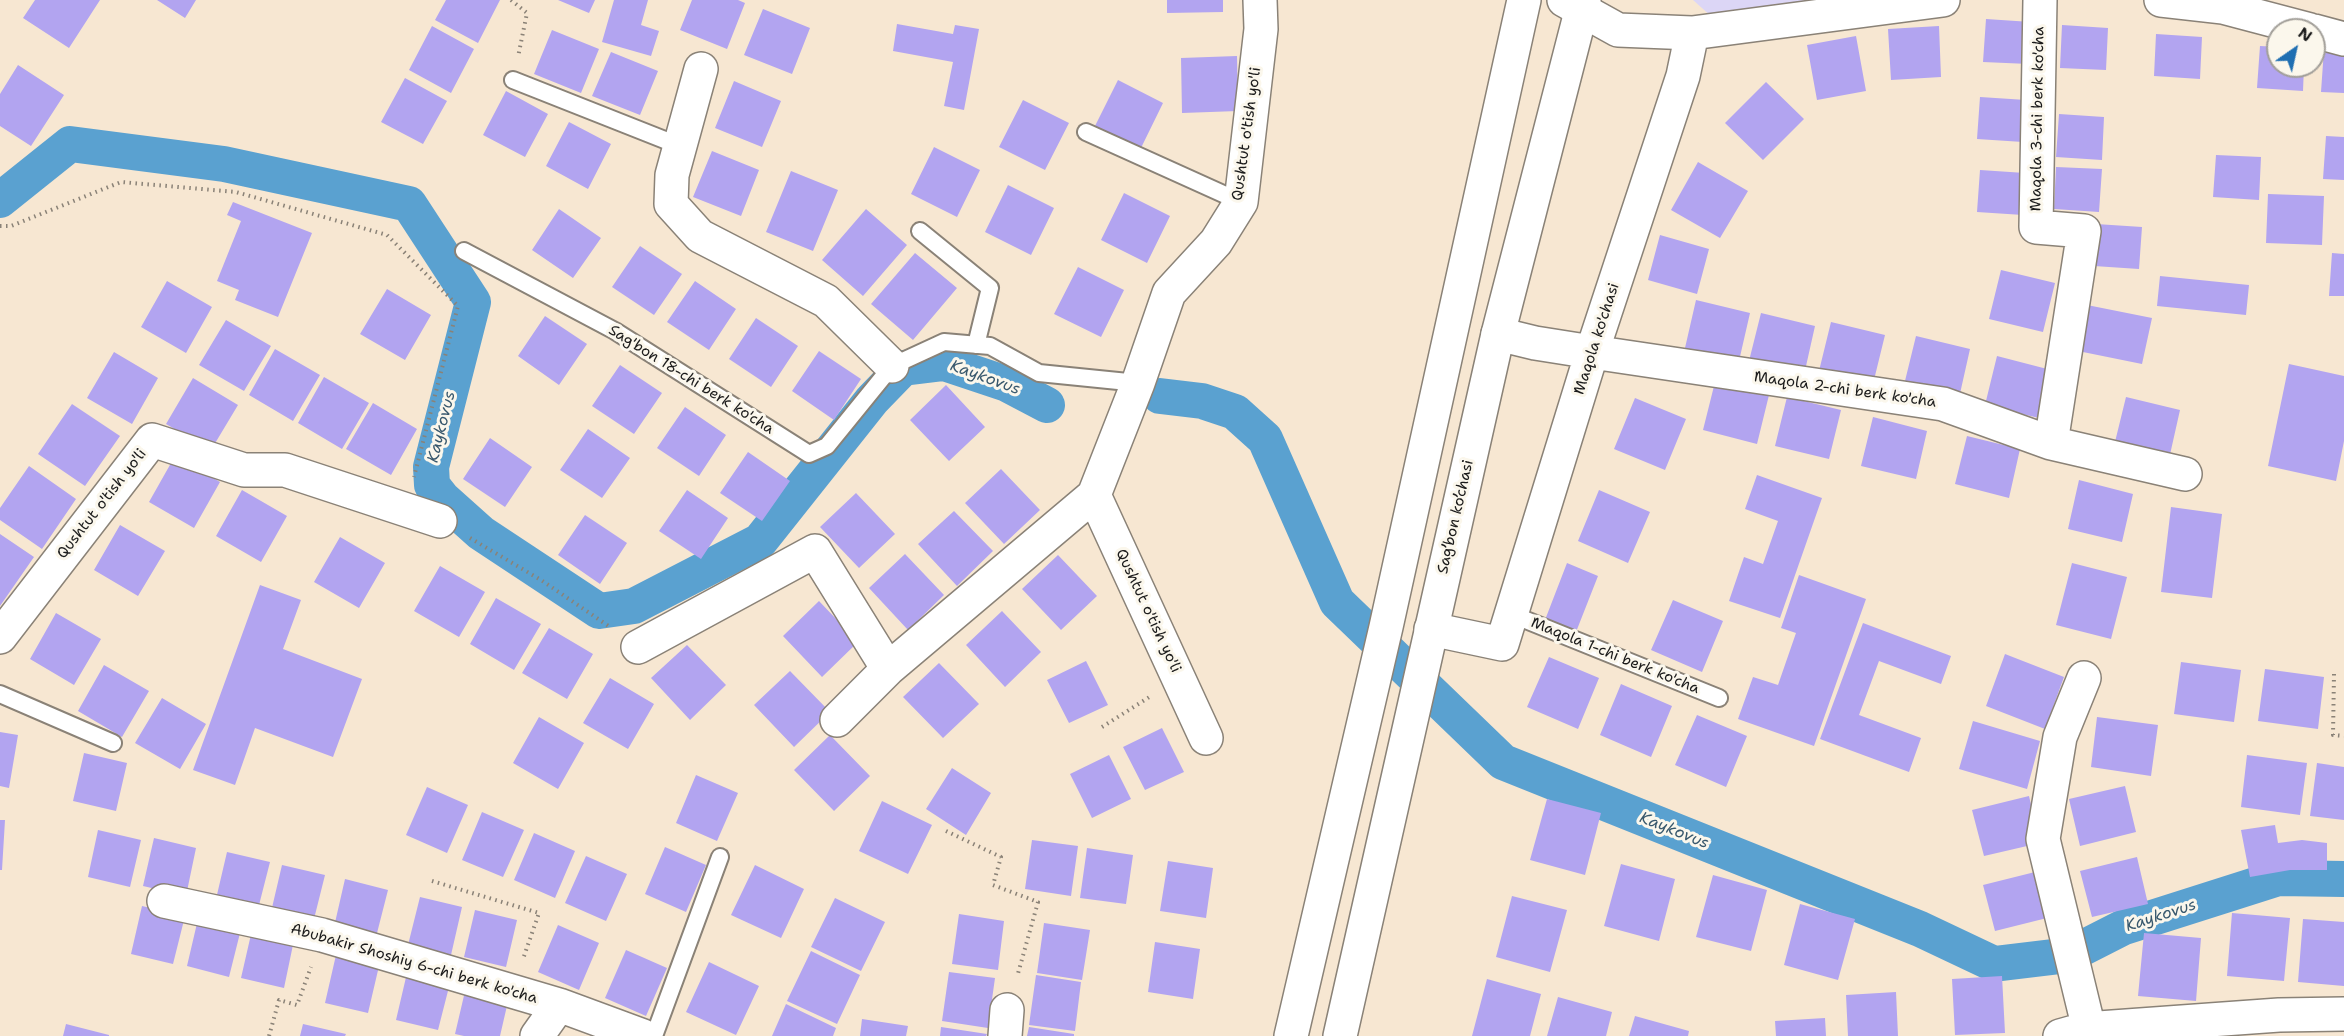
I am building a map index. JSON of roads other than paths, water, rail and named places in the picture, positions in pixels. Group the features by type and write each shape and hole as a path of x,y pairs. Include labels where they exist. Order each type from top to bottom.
{"street":[{"name":"Qushtut o'tish yo'li","path":"1206,738 1094,495 1138,383 1169,293 1216,242 1241,202 1262,29 1260,0"},
{"path":"1291,1036 1386,627 1524,0"},
{"path":"1576,4 1618,30 1692,33 1943,0"},
{"name":"Maqola 3-chi berk ko'cha","path":"2040,0 2036,227 2084,231 2051,443"},
{"path":"2161,0 2223,6 2266,18"},
{"name":"Sag’bon ko’chasi","path":"1340,1036 1498,334 1576,4"},
{"name":"Maqola ko'chasi","path":"1506,629 1592,352 1683,76 1692,33"},
{"path":"2326,34 2344,39"},
{"path":"701,69 672,175 671,204 700,236 826,301 892,366"},
{"name":"Maqola 2-chi berk ko'cha","path":"1498,334 1535,343 1592,352 1943,404 2051,443 2185,474"},
{"name":"Qushtut o'tish yo'li","path":"0,637 152,440 244,470 285,470 440,521"},
{"path":"837,720 888,669 1094,495"},
{"path":"638,647 815,551 888,669"},
{"path":"1428,642 1506,629"},
{"path":"2084,678 2060,737 2043,839 2071,953 2074,1033 2279,1015 2344,1014"},
{"name":"Abubakir Shoshiy 6-chi berk ko'cha","path":"164,901 322,935 559,1005 643,1036"},
{"name":"Abubakir Shoshiy 6-chi berk ko'cha","path":"537,1036 559,1005"}],"lane":[{"path":"513,80 680,146"},
{"path":"1086,132 1241,202"},
{"path":"920,231 990,288 976,345"},
{"name":"Sag'bon 18-chi berk ko'cha","path":"464,251 615,331 809,454 826,446 892,366"},
{"path":"892,366 944,342 990,346 1039,373 1138,383"},
{"name":"Maqola 1-chi berk ko'cha","path":"1506,629 1719,698"},
{"path":"0,694 113,743"},
{"path":"654,1036 720,857"}],"waterway":[{"name":"Kaykovus","path":"0,200 70,144 224,164 409,204 473,302 431,467 432,485 443,499 481,533 599,611 634,606 760,541 872,400 903,368 944,363 1007,384 1047,405"},
{"name":"Kaykovus","path":"1160,396 1202,401 1235,412 1265,439 1337,602 1503,762 1920,929 1994,964 2069,955 2124,927 2278,878 2344,879"}]}
